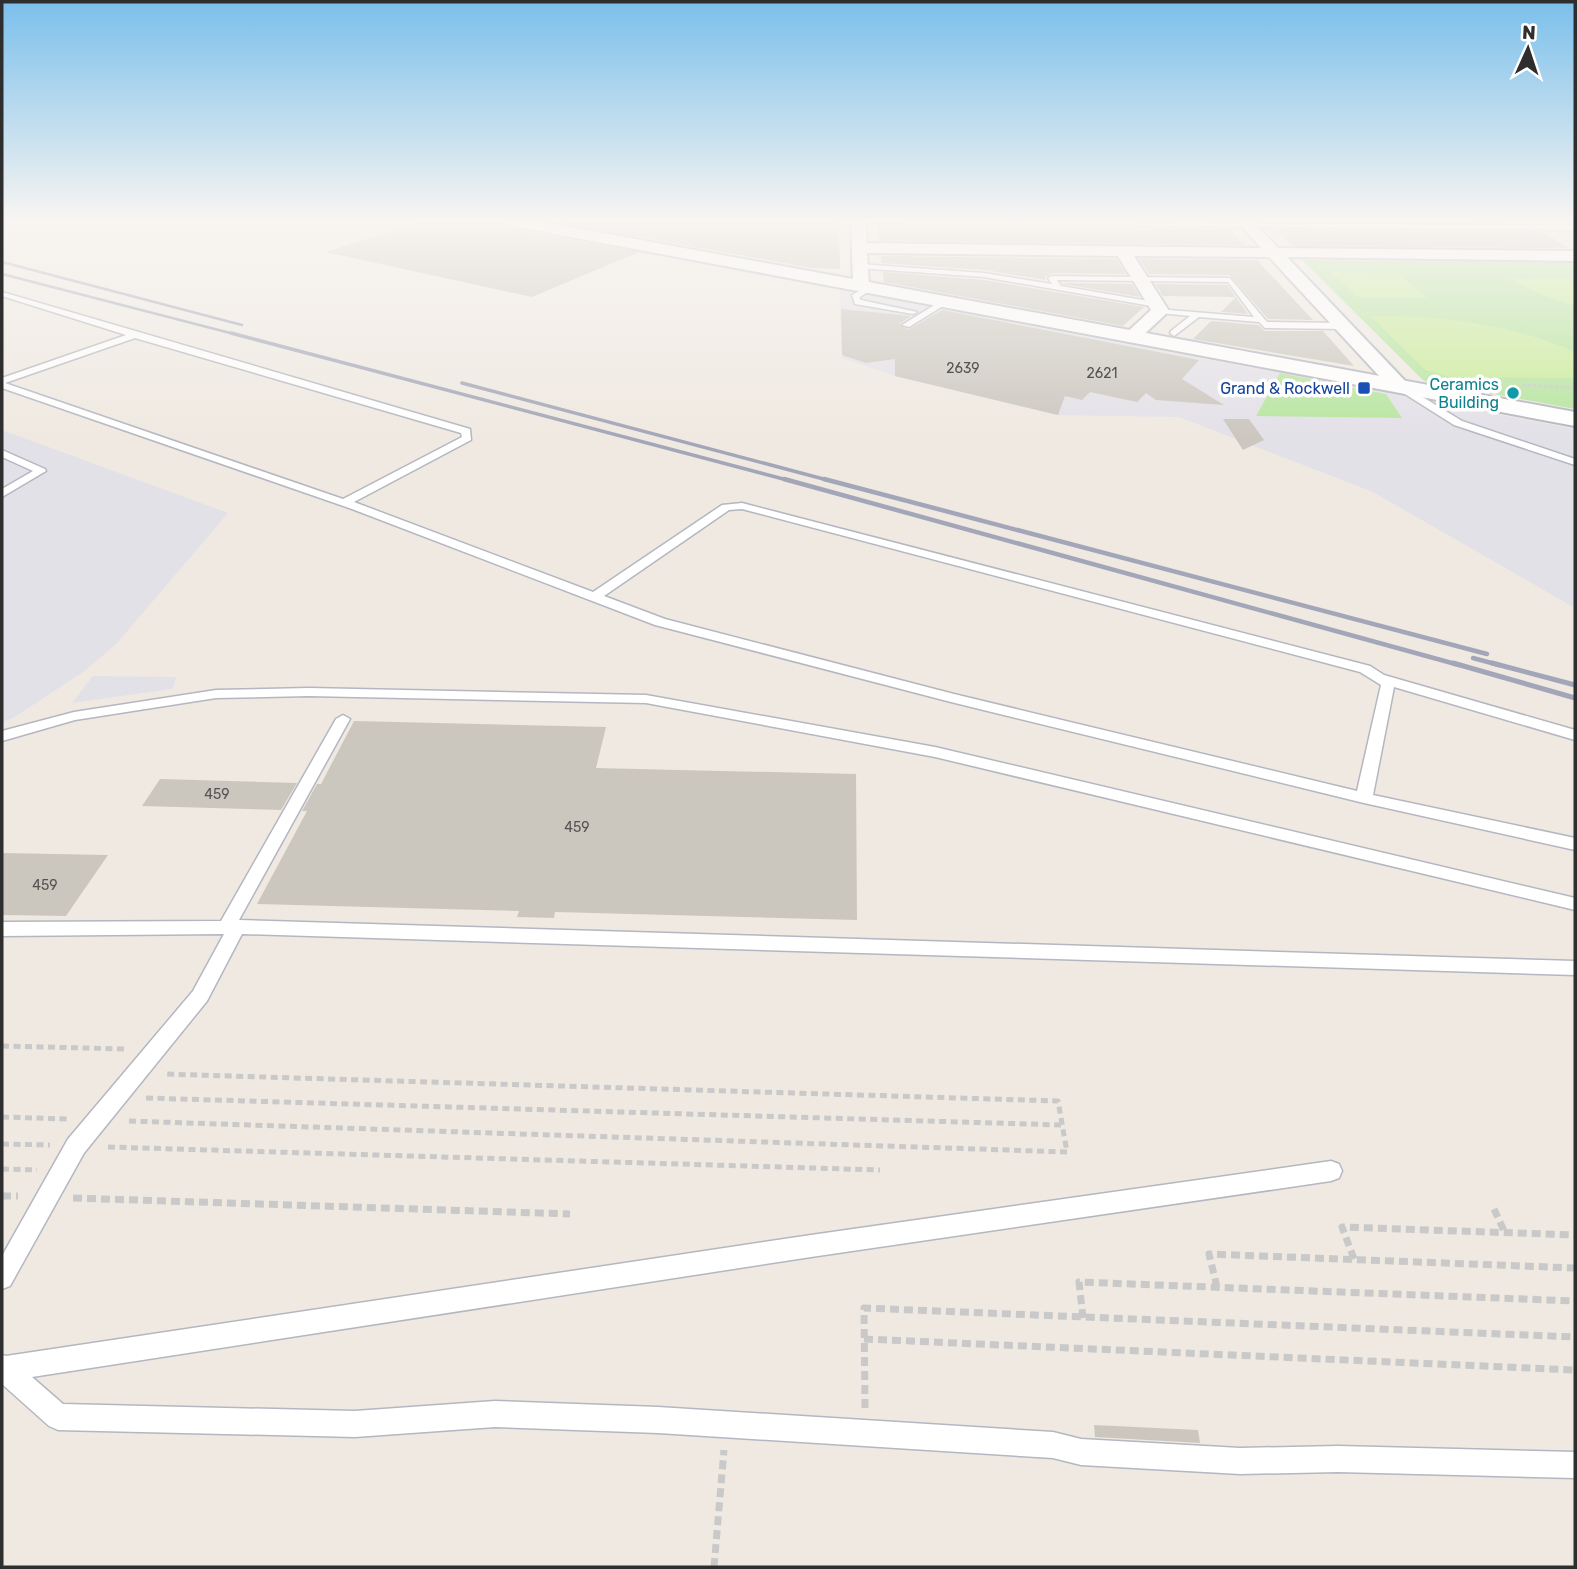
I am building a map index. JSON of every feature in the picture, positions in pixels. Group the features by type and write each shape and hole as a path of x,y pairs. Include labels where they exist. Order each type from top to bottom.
{"main road":[{"path":"918,293 947,301 1575,419"}],"street":[{"path":"1132,336 1159,308 1150,293"},
{"path":"1312,293 1400,387"}],"lane":[{"path":"858,293 858,302 912,312"},
{"path":"1084,293 1198,314 1261,320"},
{"path":"1240,293 1265,325 1343,326"},
{"path":"2,294 466,431 467,438 344,503"},
{"path":"906,325 947,301"},
{"path":"1174,333 1198,314"},
{"path":"2,383 135,335"},
{"path":"2,383 344,503 686,629 951,698 1364,798 1575,844"},
{"path":"1400,387 1458,423 1575,462"},
{"path":"2,453 41,471 2,494"},
{"path":"595,597 726,508 742,506 1365,669 1388,684 1364,798"},
{"path":"1376,677 1575,736"},
{"path":"2,736 74,716 216,694 309,692 646,699 935,752 1575,904"},
{"path":"2,1278 76,1146 200,996 231,927 343,719"},
{"path":"2,929 231,927 1575,968"},
{"path":"3,1368 811,1246 1331,1171"},
{"path":"3,1368 58,1417 355,1424 495,1414 726,1424 1053,1445 1081,1452 1240,1461 1338,1459 1575,1465"}],"path":[{"path":"2,1046 157,1050"},
{"path":"2,1117 1067,1152 1058,1101 138,1073"},
{"path":"118,1097 1062,1125"},
{"path":"2,1144 880,1170"},
{"path":"2,1196 570,1214"},
{"path":"1494,1209 1506,1233"},
{"path":"1354,1259 1342,1227 1575,1235"},
{"path":"1217,1287 1209,1254 1575,1268"},
{"path":"1083,1318 1079,1282 1575,1301"},
{"path":"865,1433 864,1308 1575,1338"},
{"path":"864,1339 1575,1370"},
{"path":"714,1567 726,1424"}],"shaded area":[{"path":"840,293 857,293 1575,429 1575,608 1373,492 1179,417 1057,415 895,376 842,358"},
{"path":"2,430 228,513 117,643 86,670 13,718 2,722"},
{"path":"93,676 177,677 172,689 72,703"}],"green space":[{"path":"1335,293 1575,293 1575,409 1424,381"},
{"path":"1353,293 1421,293 1427,298 1357,297"},
{"path":"1538,293 1575,293 1575,306"},
{"path":"1371,316 1423,317 1475,323 1526,334 1575,352 1575,378 1450,377 1425,370"},
{"path":"1280,373 1386,394 1402,418 1256,416"}],"building":[{"path":"515,293 541,293 532,297"},
{"path":"945,293 1062,293 1144,307 1123,326"},
{"path":"1118,293 1138,293 1140,297"},
{"path":"1161,293 1233,293 1236,297 1163,296"},
{"path":"1246,293 1288,293 1313,320 1268,319"},
{"path":"1236,297 1248,314 1221,312"},
{"path":"841,309 911,316 899,324 908,330 942,310 1199,360 1182,379 1224,405 1156,400 1146,393 1137,402 1090,392 1082,400 1065,396 1058,415 895,376 895,359 866,363 842,355"},
{"path":"1211,321 1258,325 1265,331 1323,331 1354,366 1193,339"},
{"path":"1223,419 1249,419 1264,440 1243,450"},
{"path":"354,721 606,727 596,768 856,774 857,920 555,912 554,918 517,917 519,911 257,904 307,811 302,811 317,784 321,784"},
{"path":"160,779 297,783 281,810 142,806"},
{"path":"2,853 108,855 66,916 2,915"},
{"path":"1094,1425 1198,1430 1200,1443 1095,1437"}],"railway":[{"path":"76,293 238,335"},
{"path":"121,293 242,325"},
{"path":"231,333 791,481"},
{"path":"462,383 831,481"},
{"path":"784,479 1459,665"},
{"path":"824,479 1487,654"},
{"path":"1473,658 1499,665"},
{"path":"1453,663 1575,698"},
{"path":"1492,663 1575,685"}],"place":[{"name":"Grand & Rockwell","path":"1364,388"},
{"name":"Ceramics Building","path":"1513,393"}]}
